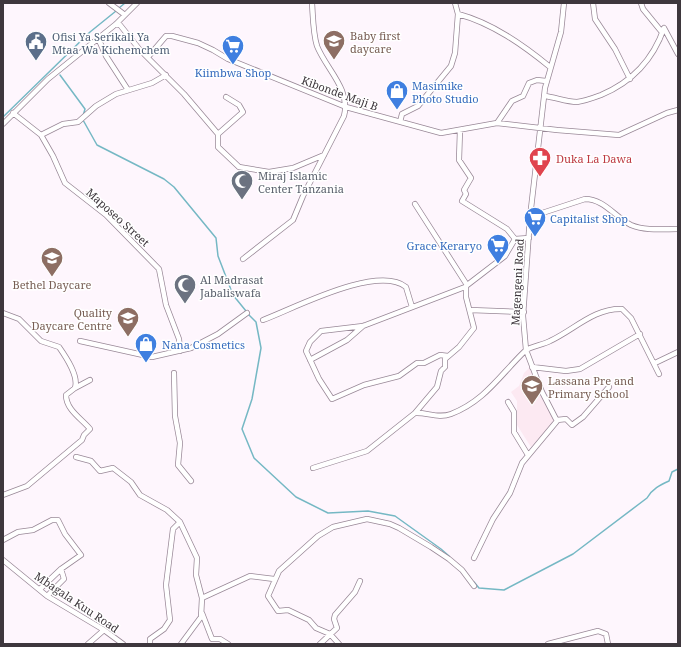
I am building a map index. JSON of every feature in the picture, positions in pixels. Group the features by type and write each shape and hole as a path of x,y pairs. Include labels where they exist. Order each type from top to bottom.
{"street":[{"path":"109,3 125,15"},
{"path":"3,124 48,79 116,24 137,3"},
{"path":"243,259 293,220 303,196 340,125 346,108 339,85 318,47 312,3"},
{"path":"400,122 402,114 418,106 451,66 455,53 458,14 455,3"},
{"name":"Magengeni Road","path":"557,420 532,366 526,350 523,331 530,217 544,96 546,81 561,32 564,3"},
{"path":"592,3 595,19 614,48 630,78"},
{"path":"637,3 661,31 664,28"},
{"path":"641,3 643,9"},
{"path":"458,14 475,20 512,39 550,67"},
{"path":"116,24 120,25 218,134 218,147 234,164 251,170 268,172 288,169 324,155"},
{"path":"544,96 572,101 584,101 607,92 630,78 647,62 656,49 664,28"},
{"path":"664,28 678,54"},
{"name":"Kibonde Maji B","path":"148,57 166,36 169,35 185,38 213,50 228,59 254,68 314,96 346,108 433,132 448,133 479,125 497,123 541,129 619,135 635,129 667,113 678,110"},
{"path":"98,38 106,56 128,90"},
{"path":"41,135 62,124 80,121 101,102 128,90 152,83 166,75"},
{"path":"497,123 512,101 523,96 529,83 537,80 546,81"},
{"path":"218,134 242,115 243,110 239,105 226,97"},
{"name":"Maposeo Street","path":"13,113 41,135 65,182 106,215 159,269 166,305 179,339 180,351"},
{"path":"460,130 459,160 471,178 464,190 466,194 462,201 492,218 507,229 516,239"},
{"path":"530,217 585,199 594,199 633,226 645,229 678,229"},
{"path":"313,468 367,451 415,413 438,385 441,371 445,367 445,358 459,347 474,328 466,286 415,204"},
{"path":"516,239 529,238"},
{"path":"448,356 440,355 424,363 416,364 395,377 364,385 332,399 306,352 310,342 319,333 363,326 466,286 505,256 516,239"},
{"path":"263,320 298,304 346,287 386,280 396,282 406,288 412,307"},
{"path":"415,413 446,416 471,405 507,372 526,350 552,341 591,317 612,308 622,309 631,318 655,363 659,374"},
{"path":"470,310 524,312"},
{"path":"3,312 19,319 41,341 59,347 73,373 76,384 75,388"},
{"path":"80,341 152,356 191,348 218,334 247,313"},
{"path":"310,360 347,340 363,326"},
{"path":"532,366 566,372 580,369 640,334"},
{"path":"655,363 678,352"},
{"path":"174,373 175,416 180,442 178,466 191,481"},
{"path":"3,495 27,486 82,441 84,435 90,429 73,412 66,400 66,395 90,380"},
{"path":"474,558 493,519 510,493 520,468 528,455 556,425 557,420 566,419 572,425 583,417 609,387"},
{"path":"508,402 514,412 514,432 528,455"},
{"path":"76,457 91,460 100,471 111,468 115,470 131,482 140,495 167,510 180,522 197,558 196,575 202,598 202,613 212,638 220,639 228,644"},
{"path":"3,540 18,532 33,530 52,520 58,519 65,534 81,554 77,559 61,569 40,589"},
{"path":"339,644 330,634 319,630 308,619 288,610 278,611 268,596 274,579 285,565 318,536 333,528 367,519 394,526 432,547 462,570 474,586"},
{"path":"150,644 150,640 164,629 170,620 166,593 168,555 172,543 173,529 180,522"},
{"name":"Mbagala Kuu Road","path":"3,560 48,596 104,630 123,644"},
{"path":"48,596 64,579 61,569"},
{"path":"202,598 250,576 274,579"},
{"path":"320,644 337,627 334,619 335,615 355,592 360,581"},
{"path":"181,644 202,613"},
{"path":"88,644 104,630"},
{"path":"548,644 598,630 606,634 608,644"}],"shaded area":[{"name":"Lassana Pre and Primary School","path":"530,367 554,420 554,423 531,447 517,425 517,401 511,392 519,386 524,373"}],"waterway":[{"path":"119,8 125,3"},
{"path":"3,117 90,32 116,11"},
{"path":"60,75 85,109 83,116"},
{"path":"83,120 97,145 164,179 174,187 216,238 218,256 233,295 246,311"},
{"path":"248,314 256,322 261,348 252,399 242,429 254,458 296,497 328,513 368,511 395,516 449,556"},
{"path":"474,582 479,588 504,590 573,554 647,498 656,488 669,481 672,472 678,469"}],"place":[{"name":"Baby first daycare","path":"334,60"},
{"name":"Ofisi Ya Serikali Ya Mtaa Wa Kichemchem","path":"36,62"},
{"name":"Kiimbwa Shop","path":"233,66"},
{"name":"Masimike Photo Studio","path":"397,110"},
{"name":"Duka La Dawa","path":"540,178"},
{"name":"Miraj Islamic Center Tanzania","path":"242,200"},
{"name":"Capitalist Shop","path":"535,238"},
{"name":"Grace Keraryo","path":"498,264"},
{"name":"Bethel Daycare","path":"52,278"},
{"name":"Al Madrasat Jabaliswafa","path":"185,304"},
{"name":"Quality Daycare Centre","path":"128,338"},
{"name":"Nana Cosmetics","path":"146,364"},
{"name":"Lassana Pre and Primary School","path":"532,406"}]}
